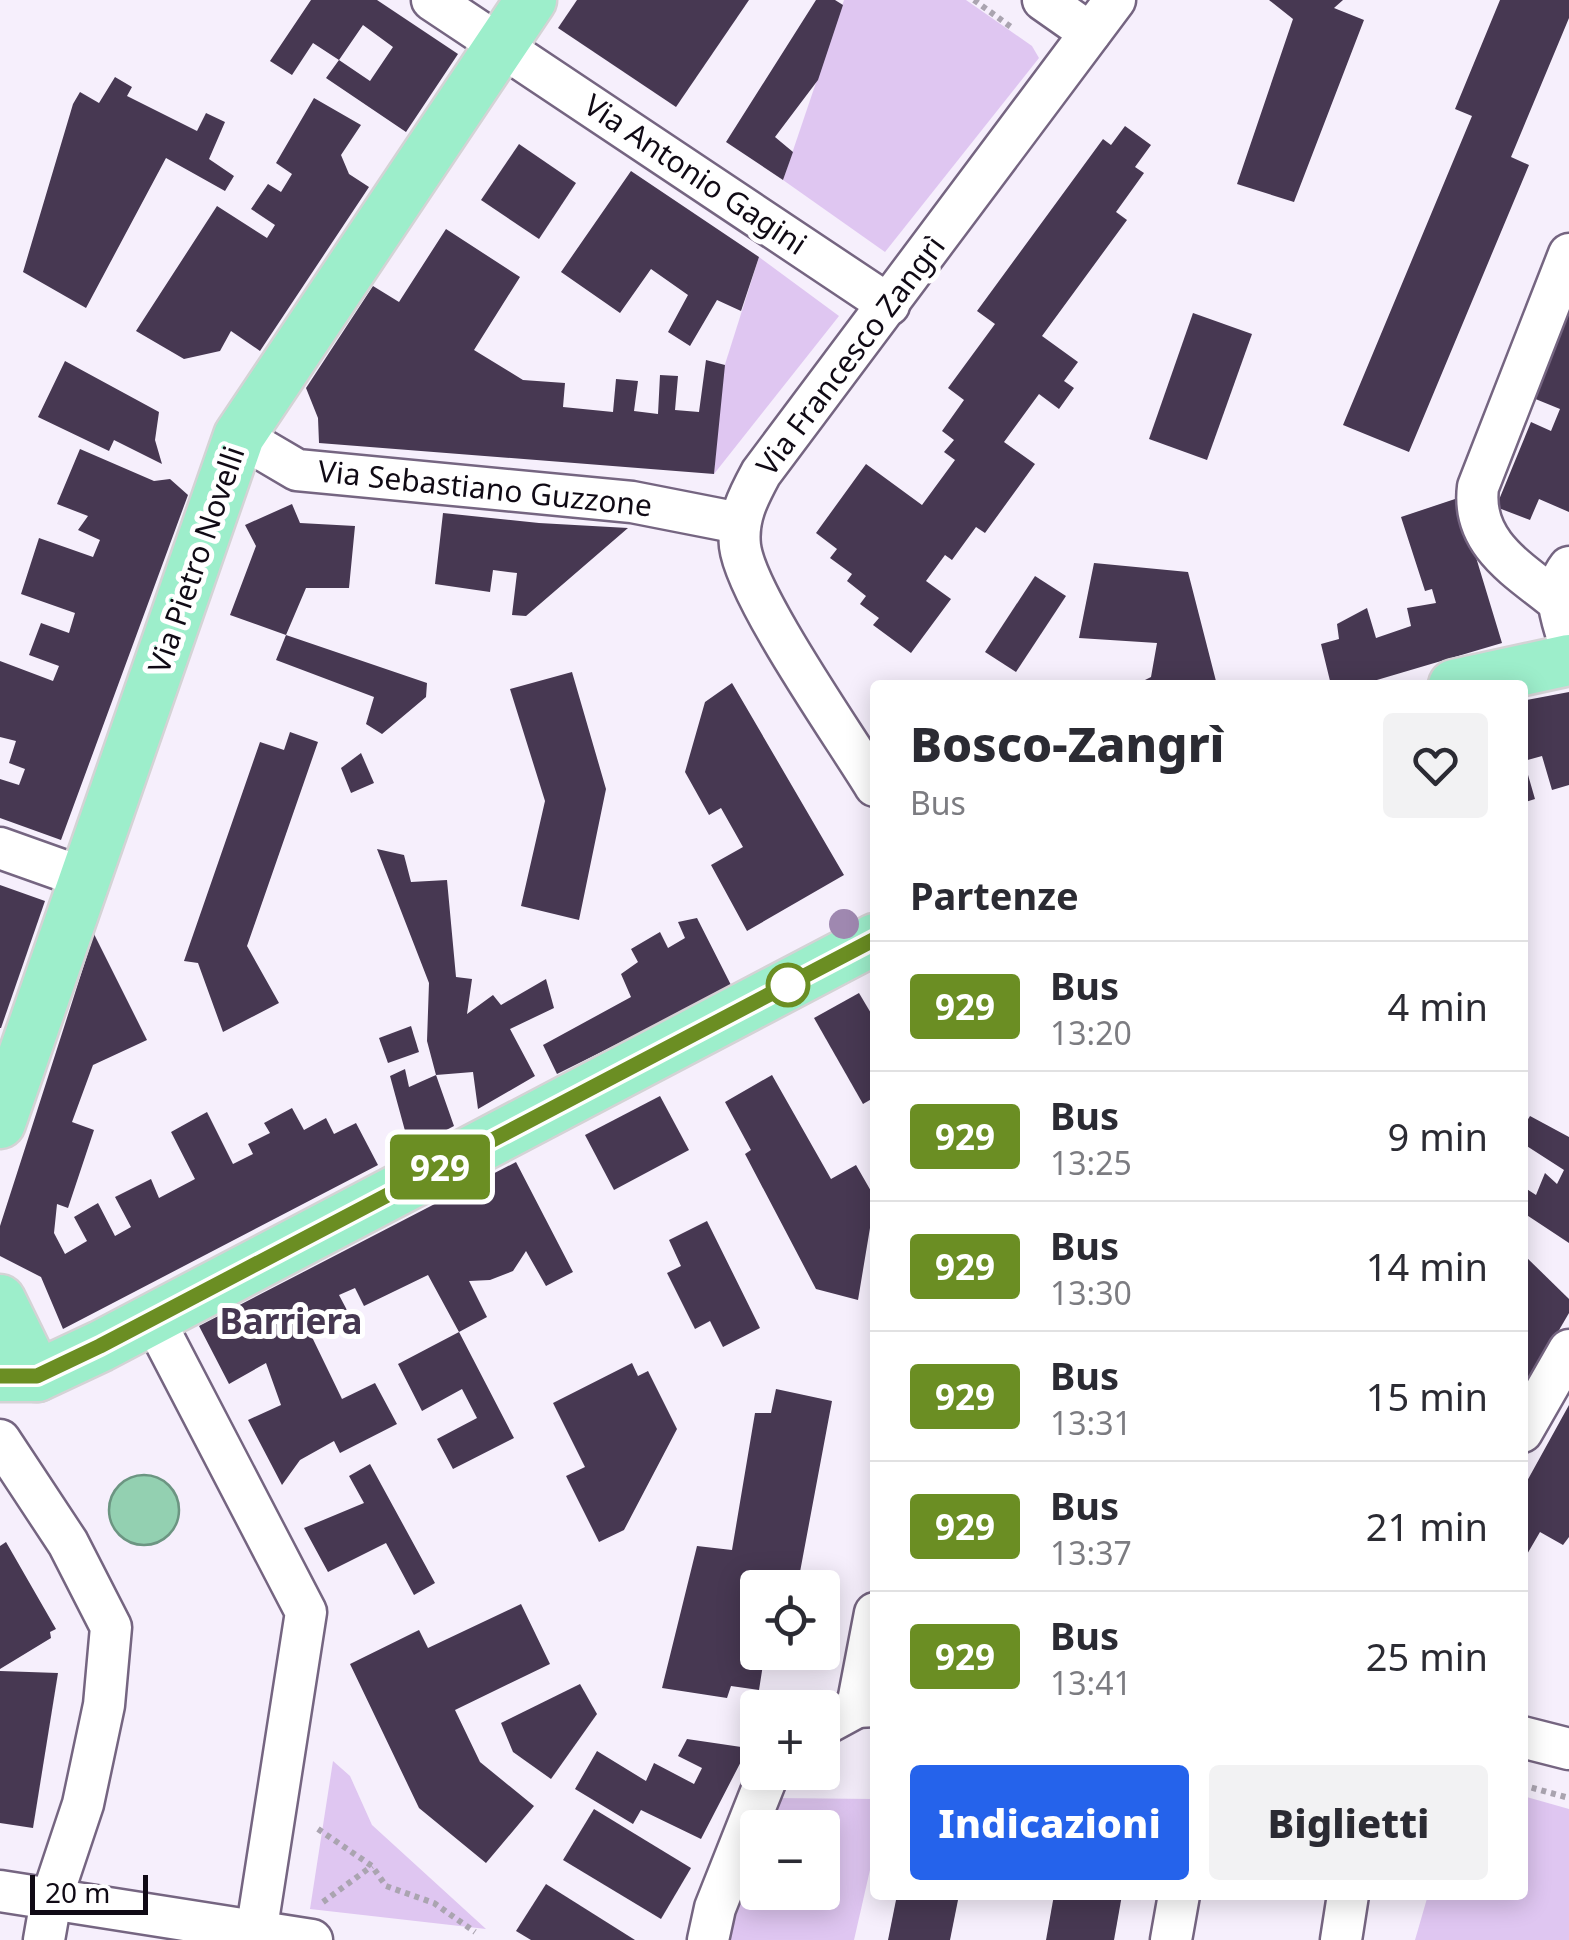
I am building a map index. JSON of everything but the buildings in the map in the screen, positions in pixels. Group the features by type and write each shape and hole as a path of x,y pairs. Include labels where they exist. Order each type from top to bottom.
{"main road":[{"name":"Via Pietro Novelli","path":"0,1123 238,436 531,0"},
{"path":"1477,680 1569,660"},
{"path":"0,1300 18,1376 153,1318 870,942"}],"street":[{"name":"Via Antonio Gagini","path":"432,0 890,305"},
{"path":"1044,0 1090,33"},
{"name":"Via Francesco Zangrì","path":"739,523 761,473 1115,0"},
{"path":"1569,254 1478,487 1476,504 1478,520 1492,548 1563,584 1569,643"},
{"name":"Via Sebastiano Guzzone","path":"238,436 297,470 632,502 739,523"},
{"path":"739,523 746,572 870,778"},
{"path":"0,848 87,879"},
{"path":"153,1318 306,1612 256,1936"},
{"path":"1528,1422 1569,1350"},
{"path":"0,1440 68,1544 111,1627 107,1688 86,1788 51,1900 44,1940"},
{"path":"852,1713 870,1634"},
{"path":"1528,1740 1569,1750"},
{"path":"708,1940 715,1908 762,1790"},
{"path":"0,1891 256,1936 311,1926"},
{"path":"1171,1940 1179,1900"},
{"path":"1342,1940 1347,1900"}],"path":[{"path":"974,0 1018,32"},
{"path":"1528,1787 1569,1798"},
{"path":"318,1829 372,1866 386,1886 434,1903 476,1932"},
{"path":"311,1926 372,1866"}],"shaded area":[{"path":"844,0 966,0 1032,46 1039,58 885,252 783,180"},
{"path":"759,257 839,316 714,474 721,377"},
{"path":"144,1475 169,1485 179,1510 169,1535 144,1545 119,1535 109,1510 119,1485"},
{"path":"333,1761 350,1776 372,1825 486,1929 310,1909"},
{"path":"1528,1797 1569,1809 1569,1940 1415,1940 1427,1900 1528,1900"},
{"path":"772,1798 870,1799 870,1870 854,1940 720,1940 740,1882 740,1910 840,1910 840,1810 767,1810"}],"bus line":[{"name":"929","path":"0,1376 37,1376 100,1346 870,942"}],"district":[{"name":"Barriera","path":"291,1322"}]}
